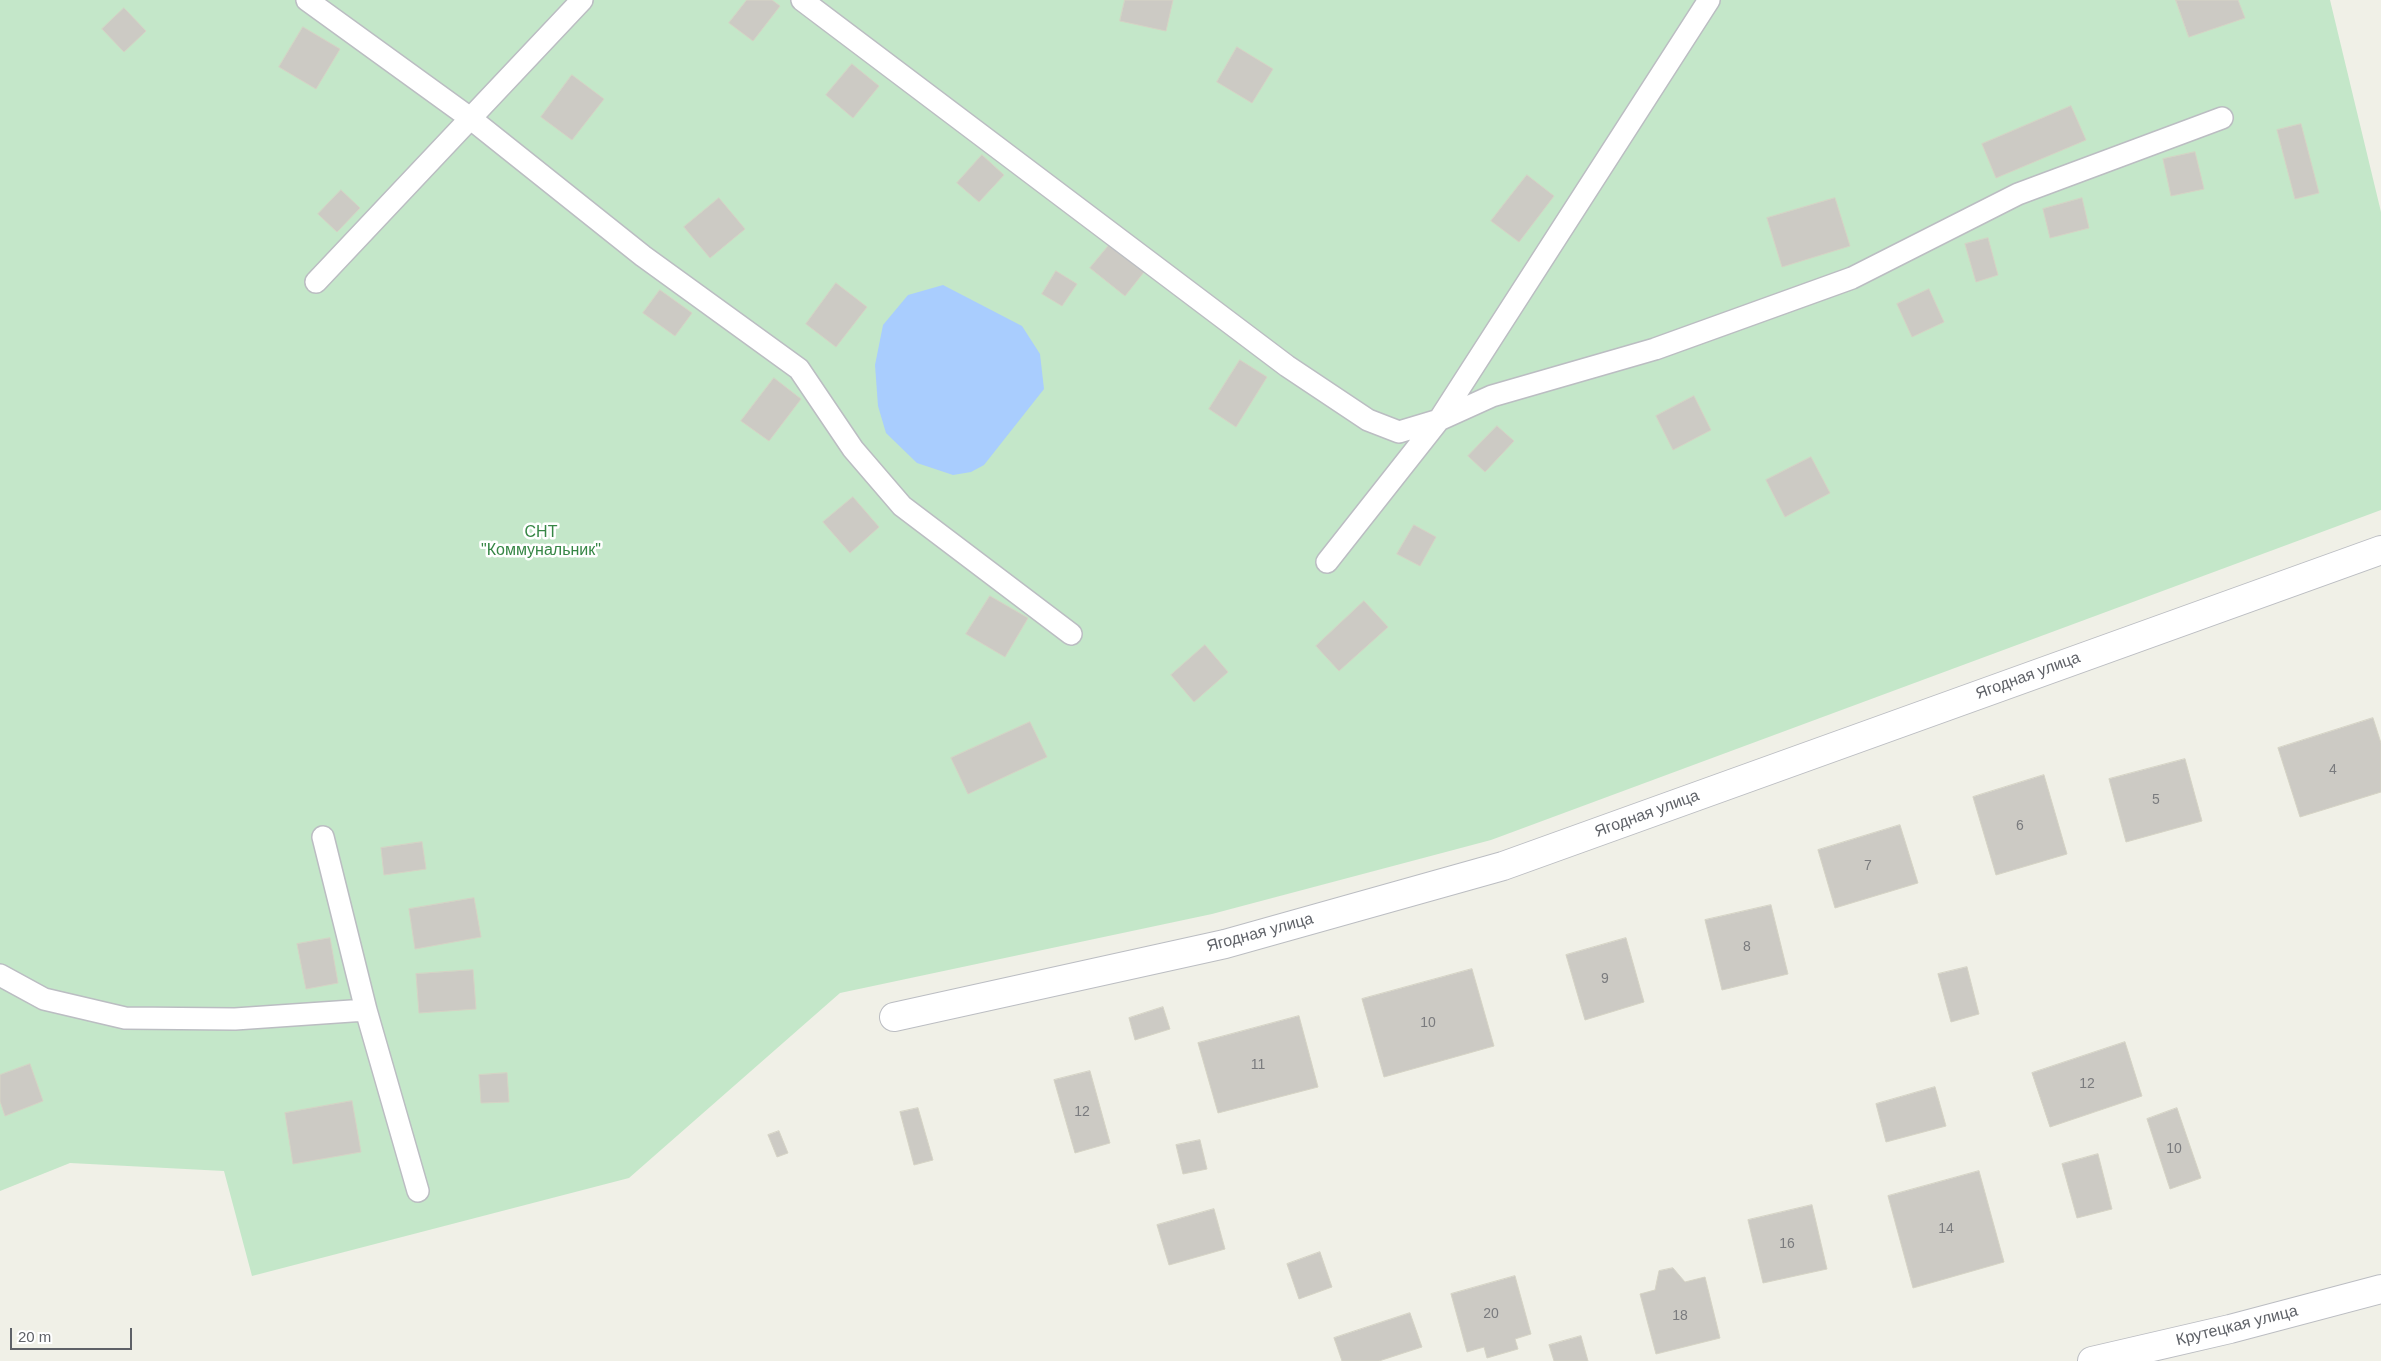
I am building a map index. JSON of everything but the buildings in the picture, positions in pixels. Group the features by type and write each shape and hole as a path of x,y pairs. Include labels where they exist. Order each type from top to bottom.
{"street":[{"name":"Ягодная улица","path":"894,1017 1225,944 1503,866 2381,550"},
{"name":"Крутецкая улица","path":"2092,1361 2230,1329 2381,1289"}],"lane":[{"path":"307,0 470,118 644,256 799,369 853,448 902,506 1070,634"},
{"path":"316,282 582,0"},
{"path":"802,0 1287,366 1368,420 1399,432 1439,420 1492,396 1655,349 1852,278 2018,194 2222,118"},
{"path":"1327,562 1439,420 1709,0"},
{"path":"323,837 366,1010 418,1191"},
{"path":"0,975 44,999 124,1018 235,1019 366,1010"}],"green space":[{"name":"СНТ \"Коммунальник\"","path":"0,0 2330,0 2381,212 2381,510 1491,840 1212,914 840,993 629,1178 252,1276 224,1171 70,1163 0,1191"}],"water":[{"path":"943,285 1022,326 1040,354 1044,389 984,465 971,472 953,475 917,463 886,433 878,406 875,365 883,325 908,295"}]}
